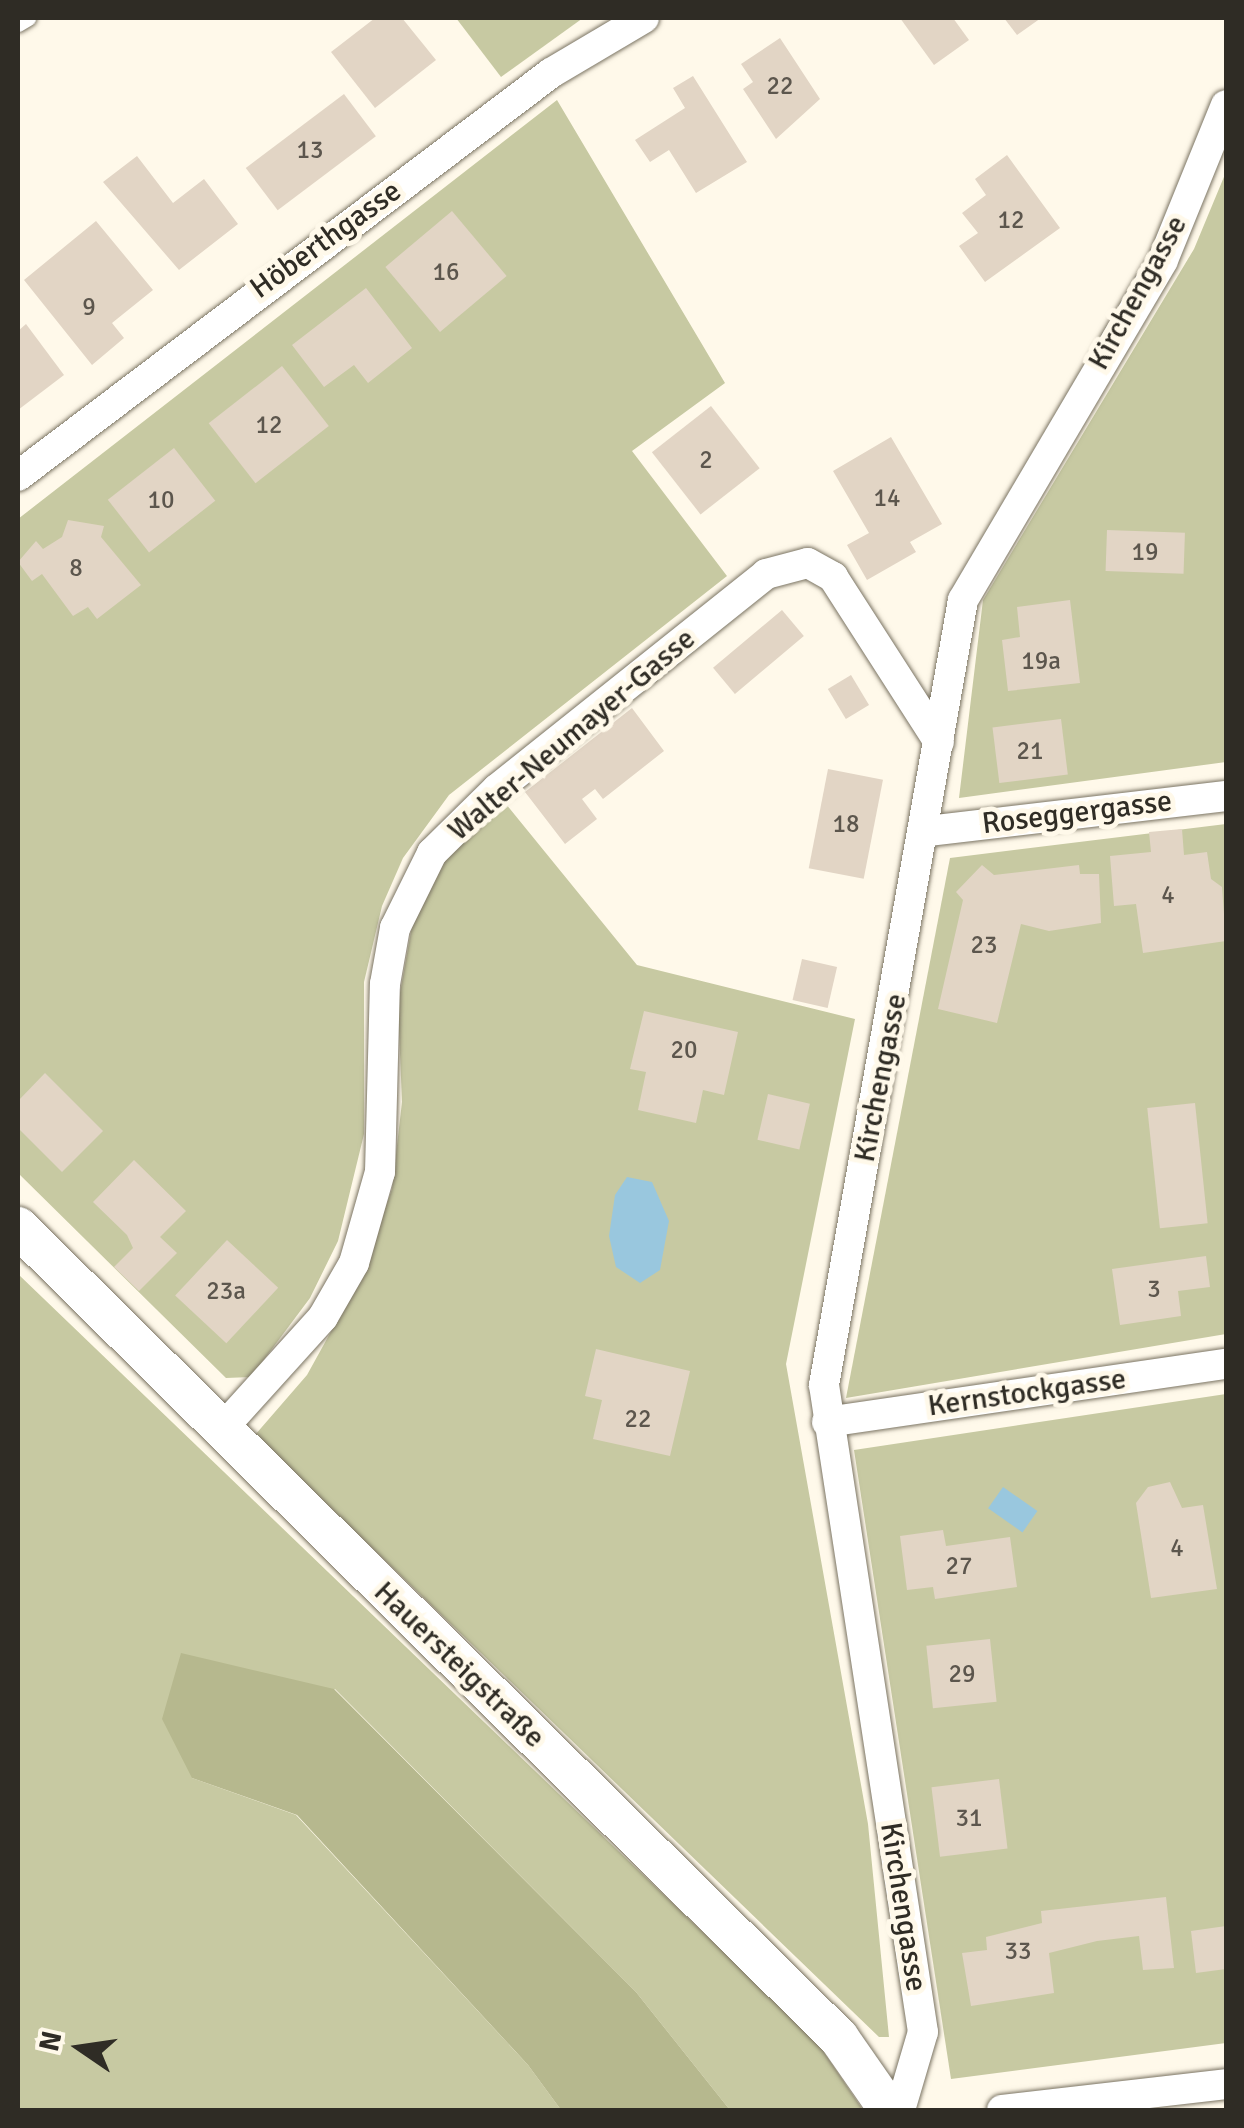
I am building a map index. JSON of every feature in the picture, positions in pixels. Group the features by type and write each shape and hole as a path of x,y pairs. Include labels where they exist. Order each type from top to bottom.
{"street":[{"name":"Höberthgasse","path":"18,476 550,73 644,18"},
{"name":"Kirchengasse","path":"900,2110 923,2032 824,1385 928,831 945,676 974,572 1163,260 1226,104"},
{"name":"Walter-Neumayer-Gasse","path":"221,1430 323,1318 354,1263 380,1172 395,928 432,853 497,790 766,574 808,563 833,577 939,742"},
{"name":"Roseggergasse","path":"928,831 1226,796"},
{"name":"Hauersteigstraße","path":"18,1227 840,2038 889,2110"},
{"name":"Kernstockgasse","path":"827,1422 1226,1364"},
{"path":"1002,2110 1226,2084"}],"lane":[{"path":"18,24 28,18"}],"green space":[{"path":"456,18 583,18 501,77"},
{"path":"557,100 725,383 632,451 727,576 449,795 403,858 382,906 364,982 364,1134 338,1241 310,1298 251,1377 226,1378 18,1173 18,519"},
{"path":"1226,172 1226,762 959,798 983,600 1194,249"},
{"path":"501,798 637,965 855,1019 786,1364 868,1824 889,2037 879,2037 255,1435 307,1375 360,1279 392,1189 402,1102 398,1004 412,926 452,847"},
{"path":"1226,824 1226,1334 846,1398 950,858"},
{"path":"18,1274 817,2042 863,2110 730,2110 636,1992 335,1689 192,1778 296,1815 528,2065 561,2110 18,2110"},
{"path":"1226,1394 1226,2043 951,2079 854,1450"},
{"path":"181,1653 334,1689 636,1992 730,2110 561,2110 528,2065 297,1815 192,1778 162,1719"}],"water":[{"path":"627,1177 652,1182 669,1221 660,1270 640,1283 616,1267 609,1236 615,1195"},
{"path":"1003,1487 1037,1511 1022,1532 988,1508"}],"building":[{"path":"375,18 402,18 436,60 375,108 331,52"},
{"path":"900,18 953,18 969,40 934,65"},
{"path":"1004,18 1041,18 1017,35"},
{"path":"780,38 820,99 776,139 743,89 753,82 741,64"},
{"path":"693,76 747,162 696,193 669,150 650,162 635,140 685,108 673,88"},
{"path":"344,94 376,136 278,210 246,168"},
{"path":"1007,155 1060,228 985,282 959,246 978,233 962,213 986,195 975,179"},
{"path":"137,156 173,203 204,179 238,224 179,270 103,182"},
{"path":"452,211 507,276 440,332 385,267"},
{"path":"96,221 153,290 112,323 124,338 92,365 24,280"},
{"path":"366,288 412,348 368,383 354,365 324,387 292,345"},
{"path":"26,324 64,375 18,410 18,331"},
{"path":"282,366 329,426 256,483 209,423"},
{"path":"711,406 760,468 701,514 652,452"},
{"path":"891,437 942,524 910,542 916,552 867,580 847,545 869,533 833,471"},
{"path":"174,448 215,501 149,553 108,500"},
{"path":"68,520 104,526 101,537 141,585 97,619 88,607 73,616 42,574 32,581 18,562 36,541 43,549 62,537"},
{"path":"1107,530 1185,533 1184,574 1106,571"},
{"path":"1070,600 1080,683 1008,691 1002,640 1020,637 1017,607"},
{"path":"782,610 804,636 735,694 713,668"},
{"path":"851,675 869,705 846,719 828,689"},
{"path":"632,708 664,751 603,799 595,789 582,799 597,819 565,844 525,792"},
{"path":"1061,719 1068,775 999,783 993,727"},
{"path":"828,769 883,780 864,879 809,868"},
{"path":"1182,829 1184,855 1207,852 1211,879 1222,887 1226,941 1143,953 1136,904 1114,906 1110,856 1151,852 1149,832"},
{"path":"982,865 994,875 1079,865 1080,874 1099,874 1101,923 1049,931 1021,924 997,1023 938,1009 963,900 956,892"},
{"path":"802,959 837,967 828,1008 793,1000"},
{"path":"644,1011 738,1032 724,1095 703,1090 696,1123 638,1110 646,1072 630,1069"},
{"path":"45,1073 103,1131 62,1172 18,1128 18,1101"},
{"path":"768,1094 810,1104 799,1149 757,1140"},
{"path":"1195,1103 1208,1223 1160,1228 1147,1108"},
{"path":"134,1160 186,1211 160,1237 177,1253 139,1291 114,1267 133,1248 127,1235 93,1202"},
{"path":"227,1240 278,1288 226,1343 175,1296"},
{"path":"1206,1256 1210,1287 1178,1291 1181,1316 1120,1325 1112,1269"},
{"path":"596,1349 690,1371 670,1456 593,1439 602,1400 585,1396"},
{"path":"1170,1482 1182,1508 1203,1505 1217,1589 1151,1598 1136,1503 1148,1487"},
{"path":"943,1530 946,1546 1010,1537 1017,1587 935,1599 933,1587 907,1590 900,1536"},
{"path":"990,1639 997,1702 933,1708 926,1646"},
{"path":"999,1779 1008,1848 940,1857 932,1787"},
{"path":"1166,1897 1174,1968 1143,1970 1139,1936 1097,1941 1049,1953 1054,1993 971,2006 962,1953 987,1950 986,1937 1042,1923 1041,1911"},
{"path":"1226,1926 1226,1969 1196,1973 1191,1931"}]}
